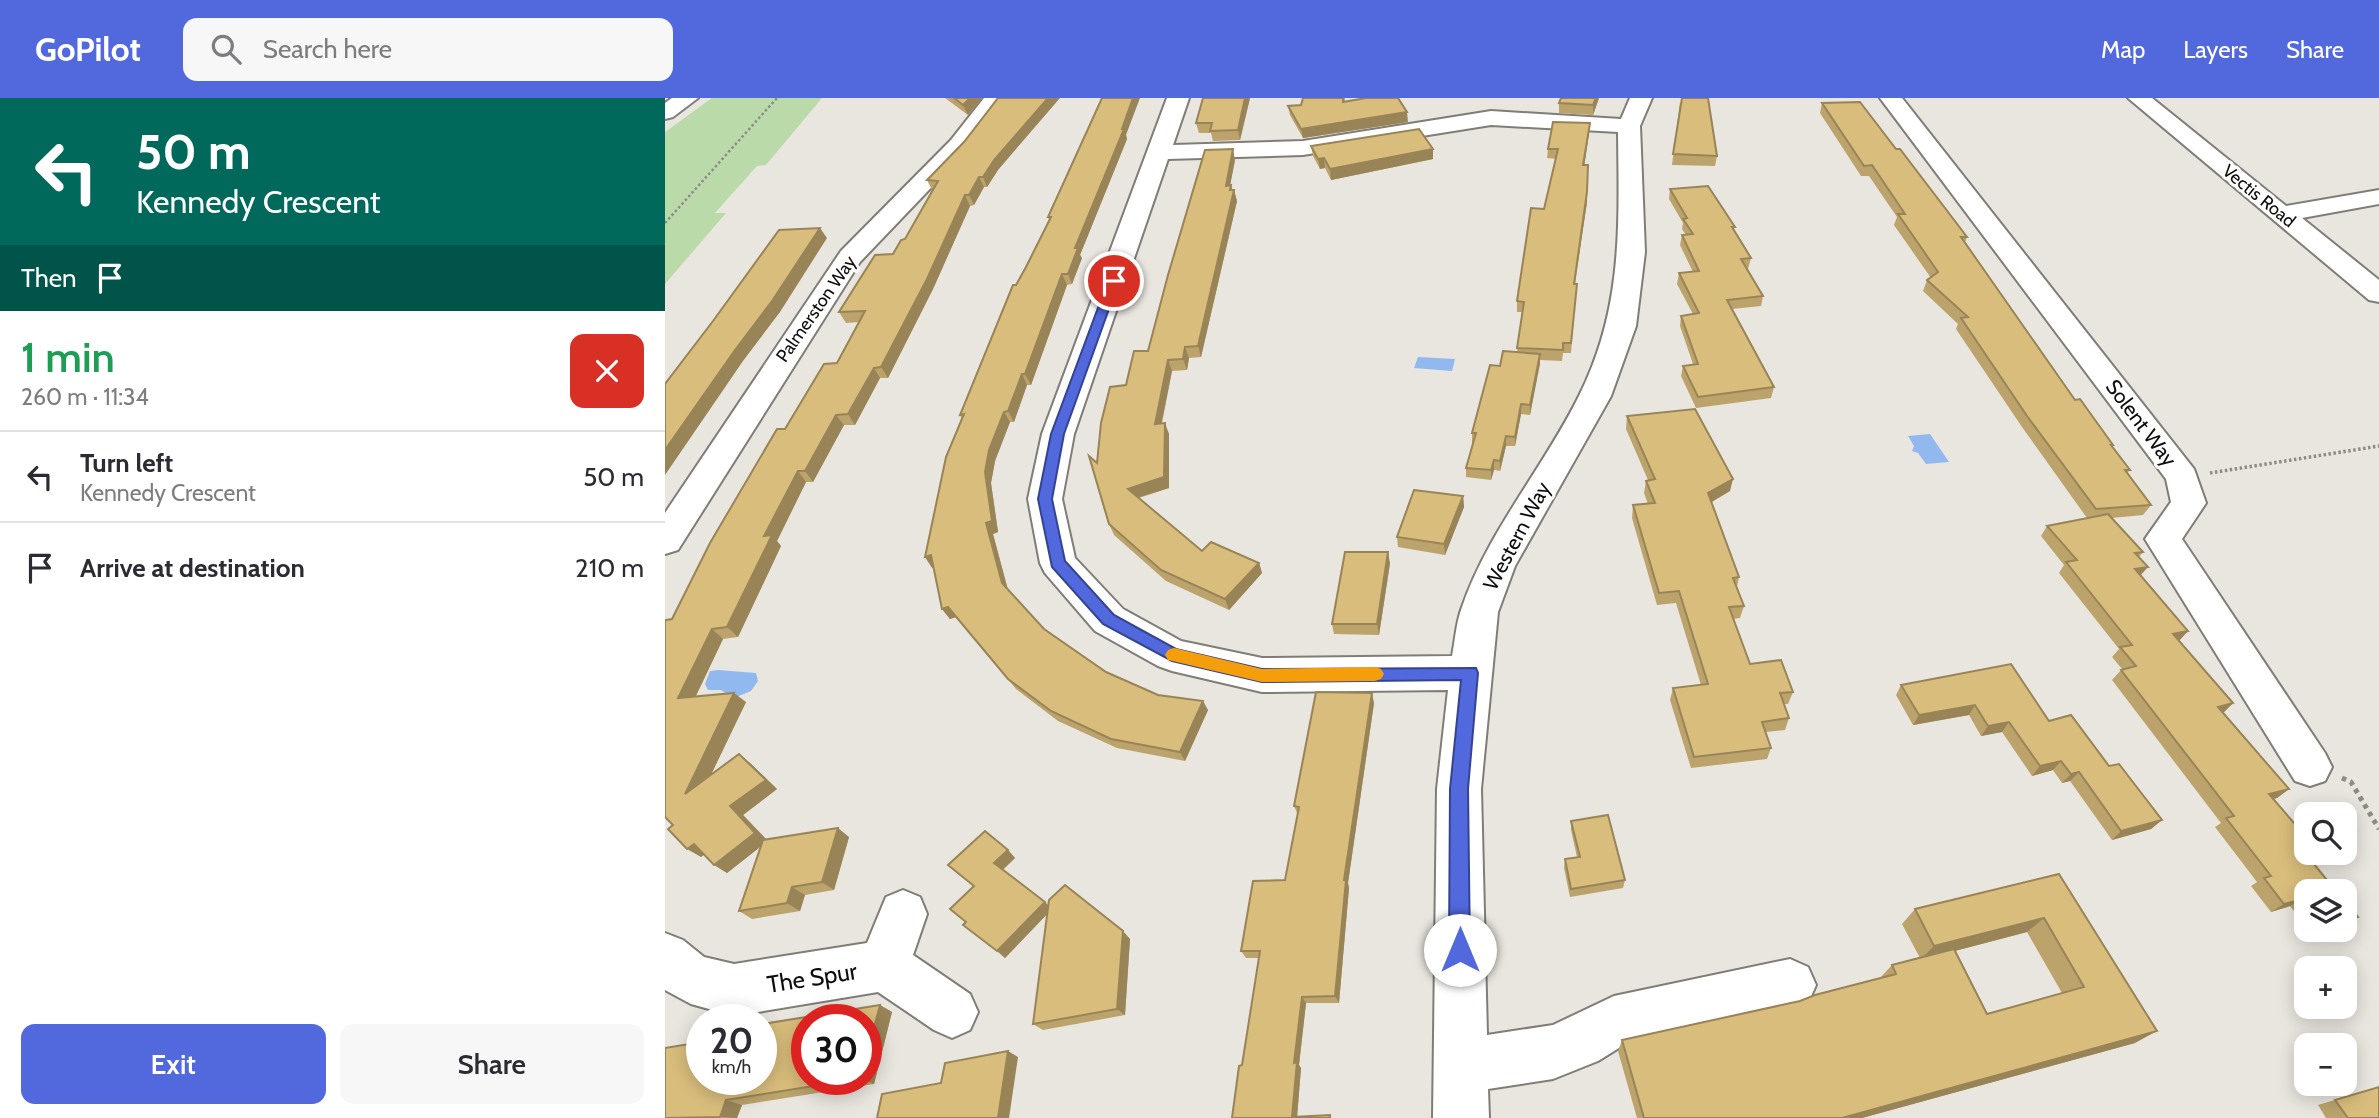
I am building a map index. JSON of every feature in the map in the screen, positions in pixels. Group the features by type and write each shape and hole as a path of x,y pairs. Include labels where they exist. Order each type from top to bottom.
{"street":[{"path":"665,112 687,98"},
{"name":"Palmerston Way","path":"665,541 851,257 959,145 996,98"},
{"path":"1178,98 1058,434 1045,499 1058,563 1109,620 1172,655 1262,676 1470,673"},
{"name":"Solent Way","path":"1891,98 1901,107 2182,477 2189,502 2163,539 2309,767"},
{"name":"Vectis Road","path":"2139,98 2379,294"},
{"path":"1160,152 1297,149 1463,112 1491,118 1635,112"},
{"name":"Western Way","path":"1461,1118 1459,789 1479,612 1497,566 1595,396 1621,326 1632,252 1635,112"},
{"path":"2282,214 2379,197"},
{"path":"903,915 884,966 952,1012"},
{"name":"The Spur","path":"665,958 691,979 734,990 884,966"},
{"path":"1460,1066 1553,1052 1579,1042 1615,1022 1790,985"}],"path":[{"path":"665,223 777,98"},
{"path":"2182,477 2379,446"},
{"path":"2309,767 2351,782 2379,829"}],"green space":[{"path":"712,98 822,98 766,165 757,166 715,213 726,213 665,284 665,132"}],"water":[{"path":"1418,357 1455,359 1452,371 1414,368"},
{"path":"1930,434 1949,462 1926,464 1918,453 1912,451 1914,446 1908,436"},
{"path":"710,671 756,673 758,681 751,691 734,698 721,690 708,690 705,684"}],"building":[{"path":"954,98 970,98 963,105"},
{"path":"998,98 1048,98 994,160 983,177 979,177 969,195 965,195 927,279 881,367 874,368 848,414 836,415 805,471 798,471 764,536 772,535 727,627 712,629 678,698 734,693 685,794 739,754 766,780 730,806 755,833 714,865 694,844 687,849 668,829 673,825 665,817 665,621 672,619 710,543 777,429 785,429 824,364 837,363 865,311 839,312 875,255 893,254 901,240 905,239 938,181 927,180 964,142"},
{"path":"1102,98 1133,98 1124,129 1075,248 1078,248 1068,274 1062,274 1025,374 1022,374 1008,411 1004,412 989,450 985,472 992,521 986,523 1002,583 1044,629 1106,672 1158,695 1203,701 1180,752 1111,739 1051,711 1008,679 948,607 942,609 931,555 925,557 946,457 964,414 960,415 1013,285 1016,285 1051,217 1048,217"},
{"path":"1203,98 1245,98 1238,130 1210,131 1212,123 1196,123"},
{"path":"1303,98 1343,98 1343,102 1366,98 1398,98 1407,112 1301,129 1288,106 1301,105"},
{"path":"1561,98 1596,98 1593,105 1559,103"},
{"path":"1682,98 1708,98 1717,156 1673,154"},
{"path":"1860,102 1896,149 1900,149 1967,237 1961,237 2075,400 2080,399 2113,445 2130,470 2125,470 2151,505 2096,509 2027,416 1961,318 1968,317 1927,280 1938,272 1898,214 1905,214 1872,165 1864,166 1822,103"},
{"path":"1553,122 1590,123 1583,165 1588,165 1587,192 1574,284 1577,284 1571,343 1563,343 1563,350 1517,348 1524,302 1517,301 1531,208 1544,209 1558,149 1548,149"},
{"path":"1419,129 1433,149 1330,169 1324,158 1318,159 1311,146"},
{"path":"1233,149 1226,186 1231,185 1230,190 1234,190 1198,346 1185,347 1183,359 1168,360 1155,424 1165,423 1164,477 1128,489 1202,551 1211,542 1259,563 1225,599 1161,570 1109,524 1089,456 1097,463 1101,423 1110,387 1126,385 1134,351 1148,351 1205,150"},
{"path":"1708,186 1735,227 1732,227 1751,258 1741,259 1763,296 1727,300 1774,387 1698,397 1683,366 1698,364 1681,316 1699,313 1679,273 1699,271 1682,235 1693,234 1670,189"},
{"path":"820,228 772,301 665,450 665,384 779,230"},
{"path":"1503,351 1540,354 1530,405 1521,404 1515,437 1506,436 1500,461 1494,460 1491,470 1466,468 1490,365 1500,366"},
{"path":"1695,409 1733,479 1708,493 1739,577 1733,578 1744,606 1729,607 1750,664 1781,660 1793,692 1780,693 1789,718 1762,722 1771,748 1694,757 1673,688 1708,684 1679,591 1659,593 1633,505 1655,503 1646,481 1655,479 1627,416"},
{"path":"1414,490 1463,496 1444,544 1397,537"},
{"path":"2108,514 2143,552 2135,553 2148,567 2135,569 2188,631 2173,634 2233,703 2218,707 2289,789 2269,794 2294,823 2294,865 2315,865 2326,879 2294,879 2294,901 2284,904 2264,878 2271,876 2226,818 2234,816 2121,670 2136,666 2120,647 2132,645 2066,562 2077,560 2047,526"},
{"path":"1345,552 1388,552 1377,624 1332,624"},
{"path":"2011,664 2049,721 2071,715 2109,766 2119,764 2162,820 2121,831 2079,772 2071,774 2061,761 2040,766 2009,722 1988,726 1975,705 1919,715 1901,685"},
{"path":"1316,692 1372,693 1344,880 1335,996 1302,997 1294,1063 1297,1062 1292,1117 1330,1115 1330,1118 1232,1118 1260,951 1241,951 1253,881 1285,880 1299,807 1294,806"},
{"path":"1608,815 1625,880 1571,889 1565,859 1580,857 1571,821"},
{"path":"838,828 822,882 792,887 787,903 739,911 763,840"},
{"path":"985,831 1008,850 994,863 1045,902 997,951 963,925 966,922 950,909 974,886 948,865"},
{"path":"2059,874 2157,1031 1842,1118 1644,1118 1622,1040 1800,1001 1896,974 1892,965 1954,949 1987,1014 2084,987 2044,918 1934,946 1915,909"},
{"path":"1065,885 1123,931 1117,1009 1033,1024 1049,900"},
{"path":"791,1019 791,1090 777,1092 777,1022"},
{"path":"686,1045 686,1095 757,1095 726,1100 720,1117 665,1118 665,1048"},
{"path":"1008,1051 998,1118 877,1118 882,1094 941,1083 945,1063"},
{"path":"2379,1087 2379,1118 2348,1118 2335,1100 2357,1096 2357,1094"}],"slow traffic":[{"path":"1174,655 1262,676 1375,674"}],"route":[{"path":"1114,281 1058,434 1045,499 1058,563 1109,620 1172,655 1262,676 1470,673 1459,789 1460,950"}]}
